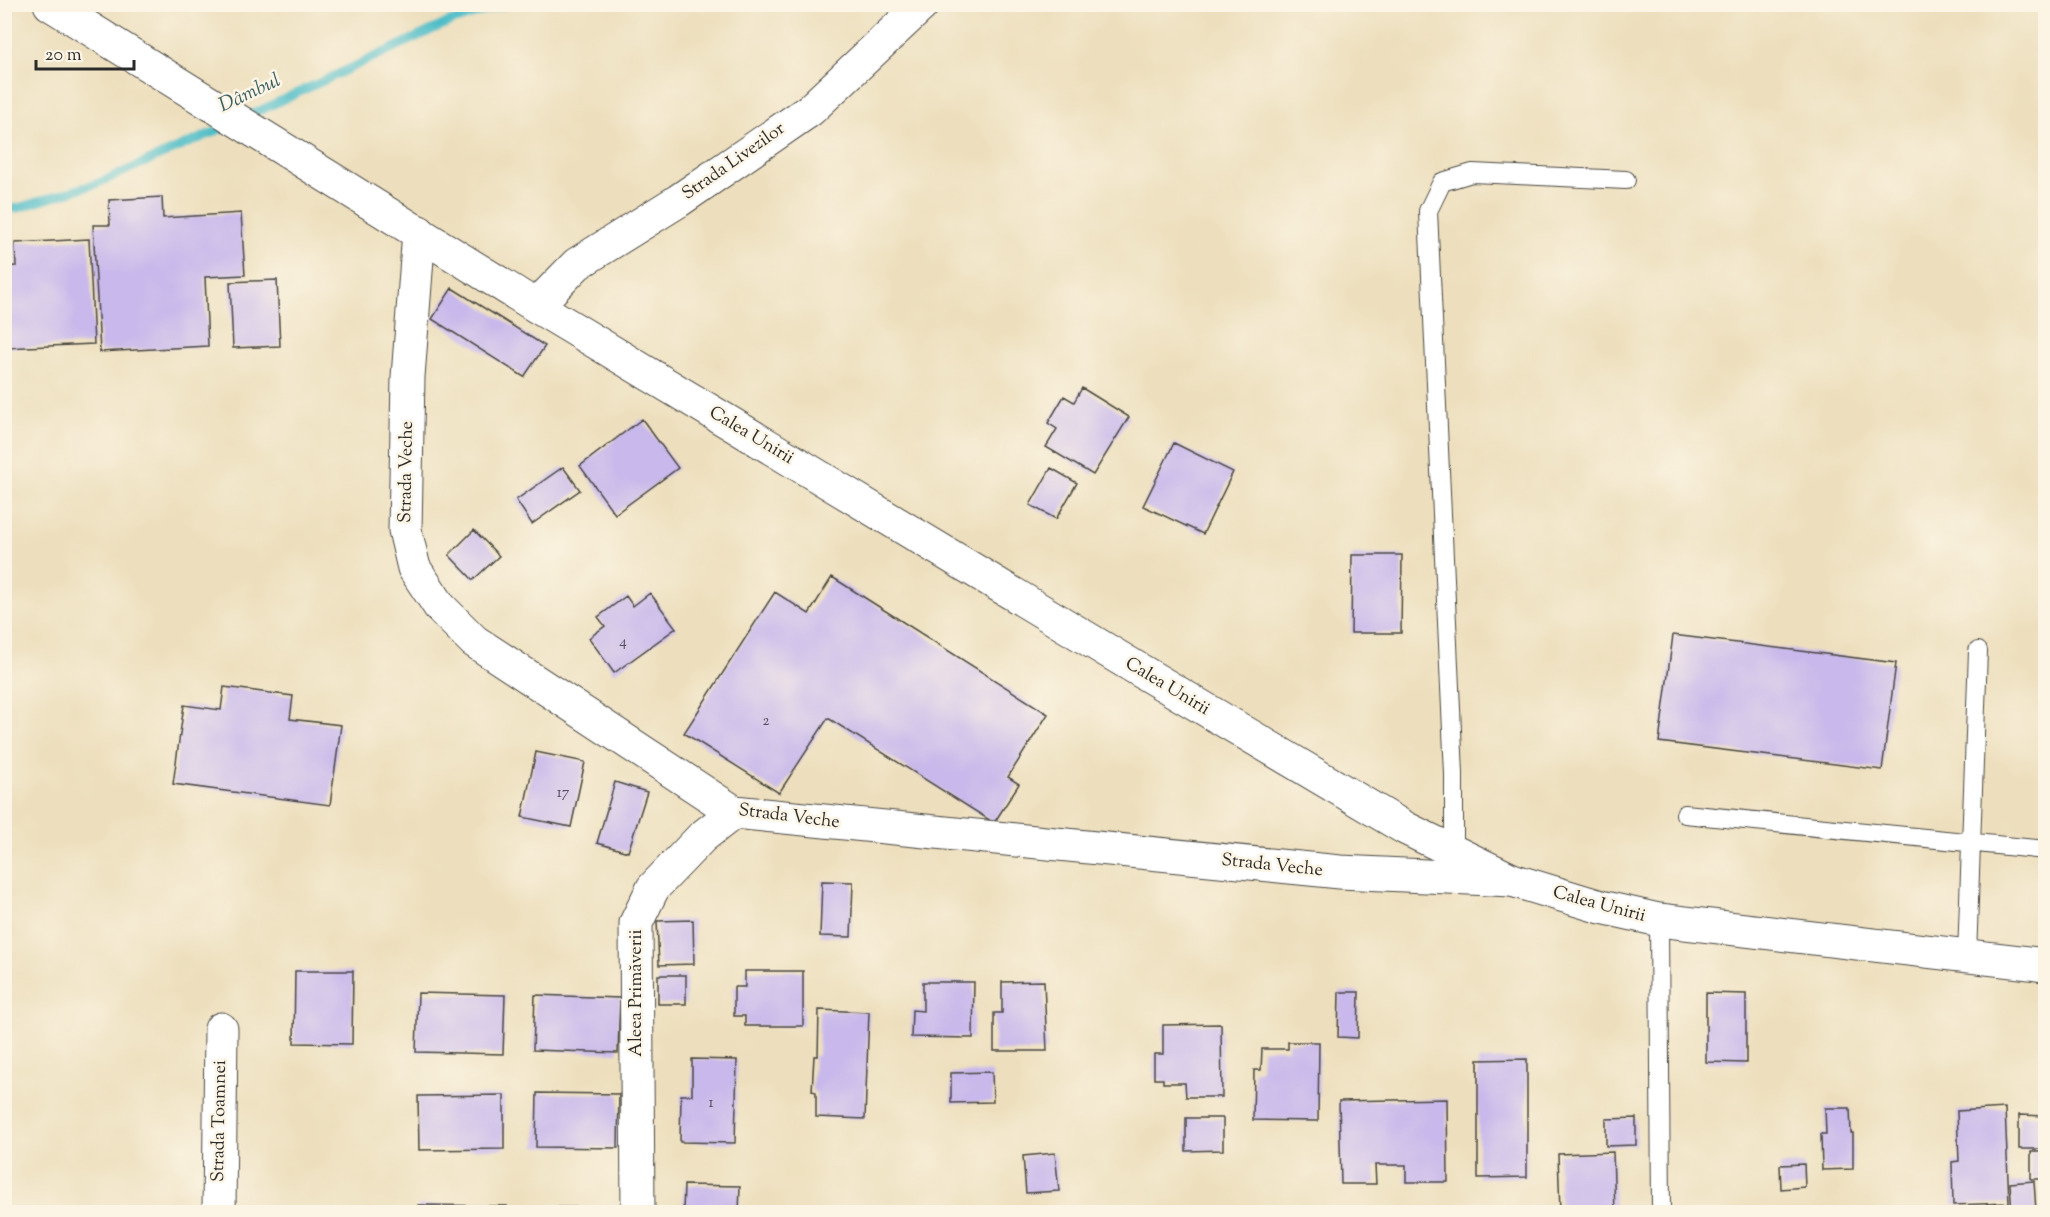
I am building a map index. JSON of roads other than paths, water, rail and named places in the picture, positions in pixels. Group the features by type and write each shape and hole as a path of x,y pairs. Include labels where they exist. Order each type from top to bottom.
{"street":[{"name":"Calea Unirii","path":"50,4 536,306 1140,672 1405,828 1512,880 1601,908 1659,920 2046,965"},
{"name":"Strada Livezilor","path":"536,306 577,264 678,201 810,110 923,4"},
{"name":"Strada Veche","path":"419,232 408,377 405,530 414,568 440,607 474,641 734,812 1340,873 1512,880"},
{"name":"Aleea Primăverii","path":"638,1212 636,923 653,888 702,837 734,812"},
{"name":"Strada Toamnei","path":"219,1212 221,1029"}],"lane":[{"path":"1454,852 1454,774 1428,211 1442,182 1472,173 1626,180"},
{"path":"1967,956 1978,651"},
{"path":"1685,814 2046,850"},
{"path":"1659,920 1661,1212"}],"waterway":[{"name":"Dâmbul","path":"246,117 449,22 507,4"},
{"name":"Dâmbul","path":"4,209 18,208 98,183 230,125"}]}
